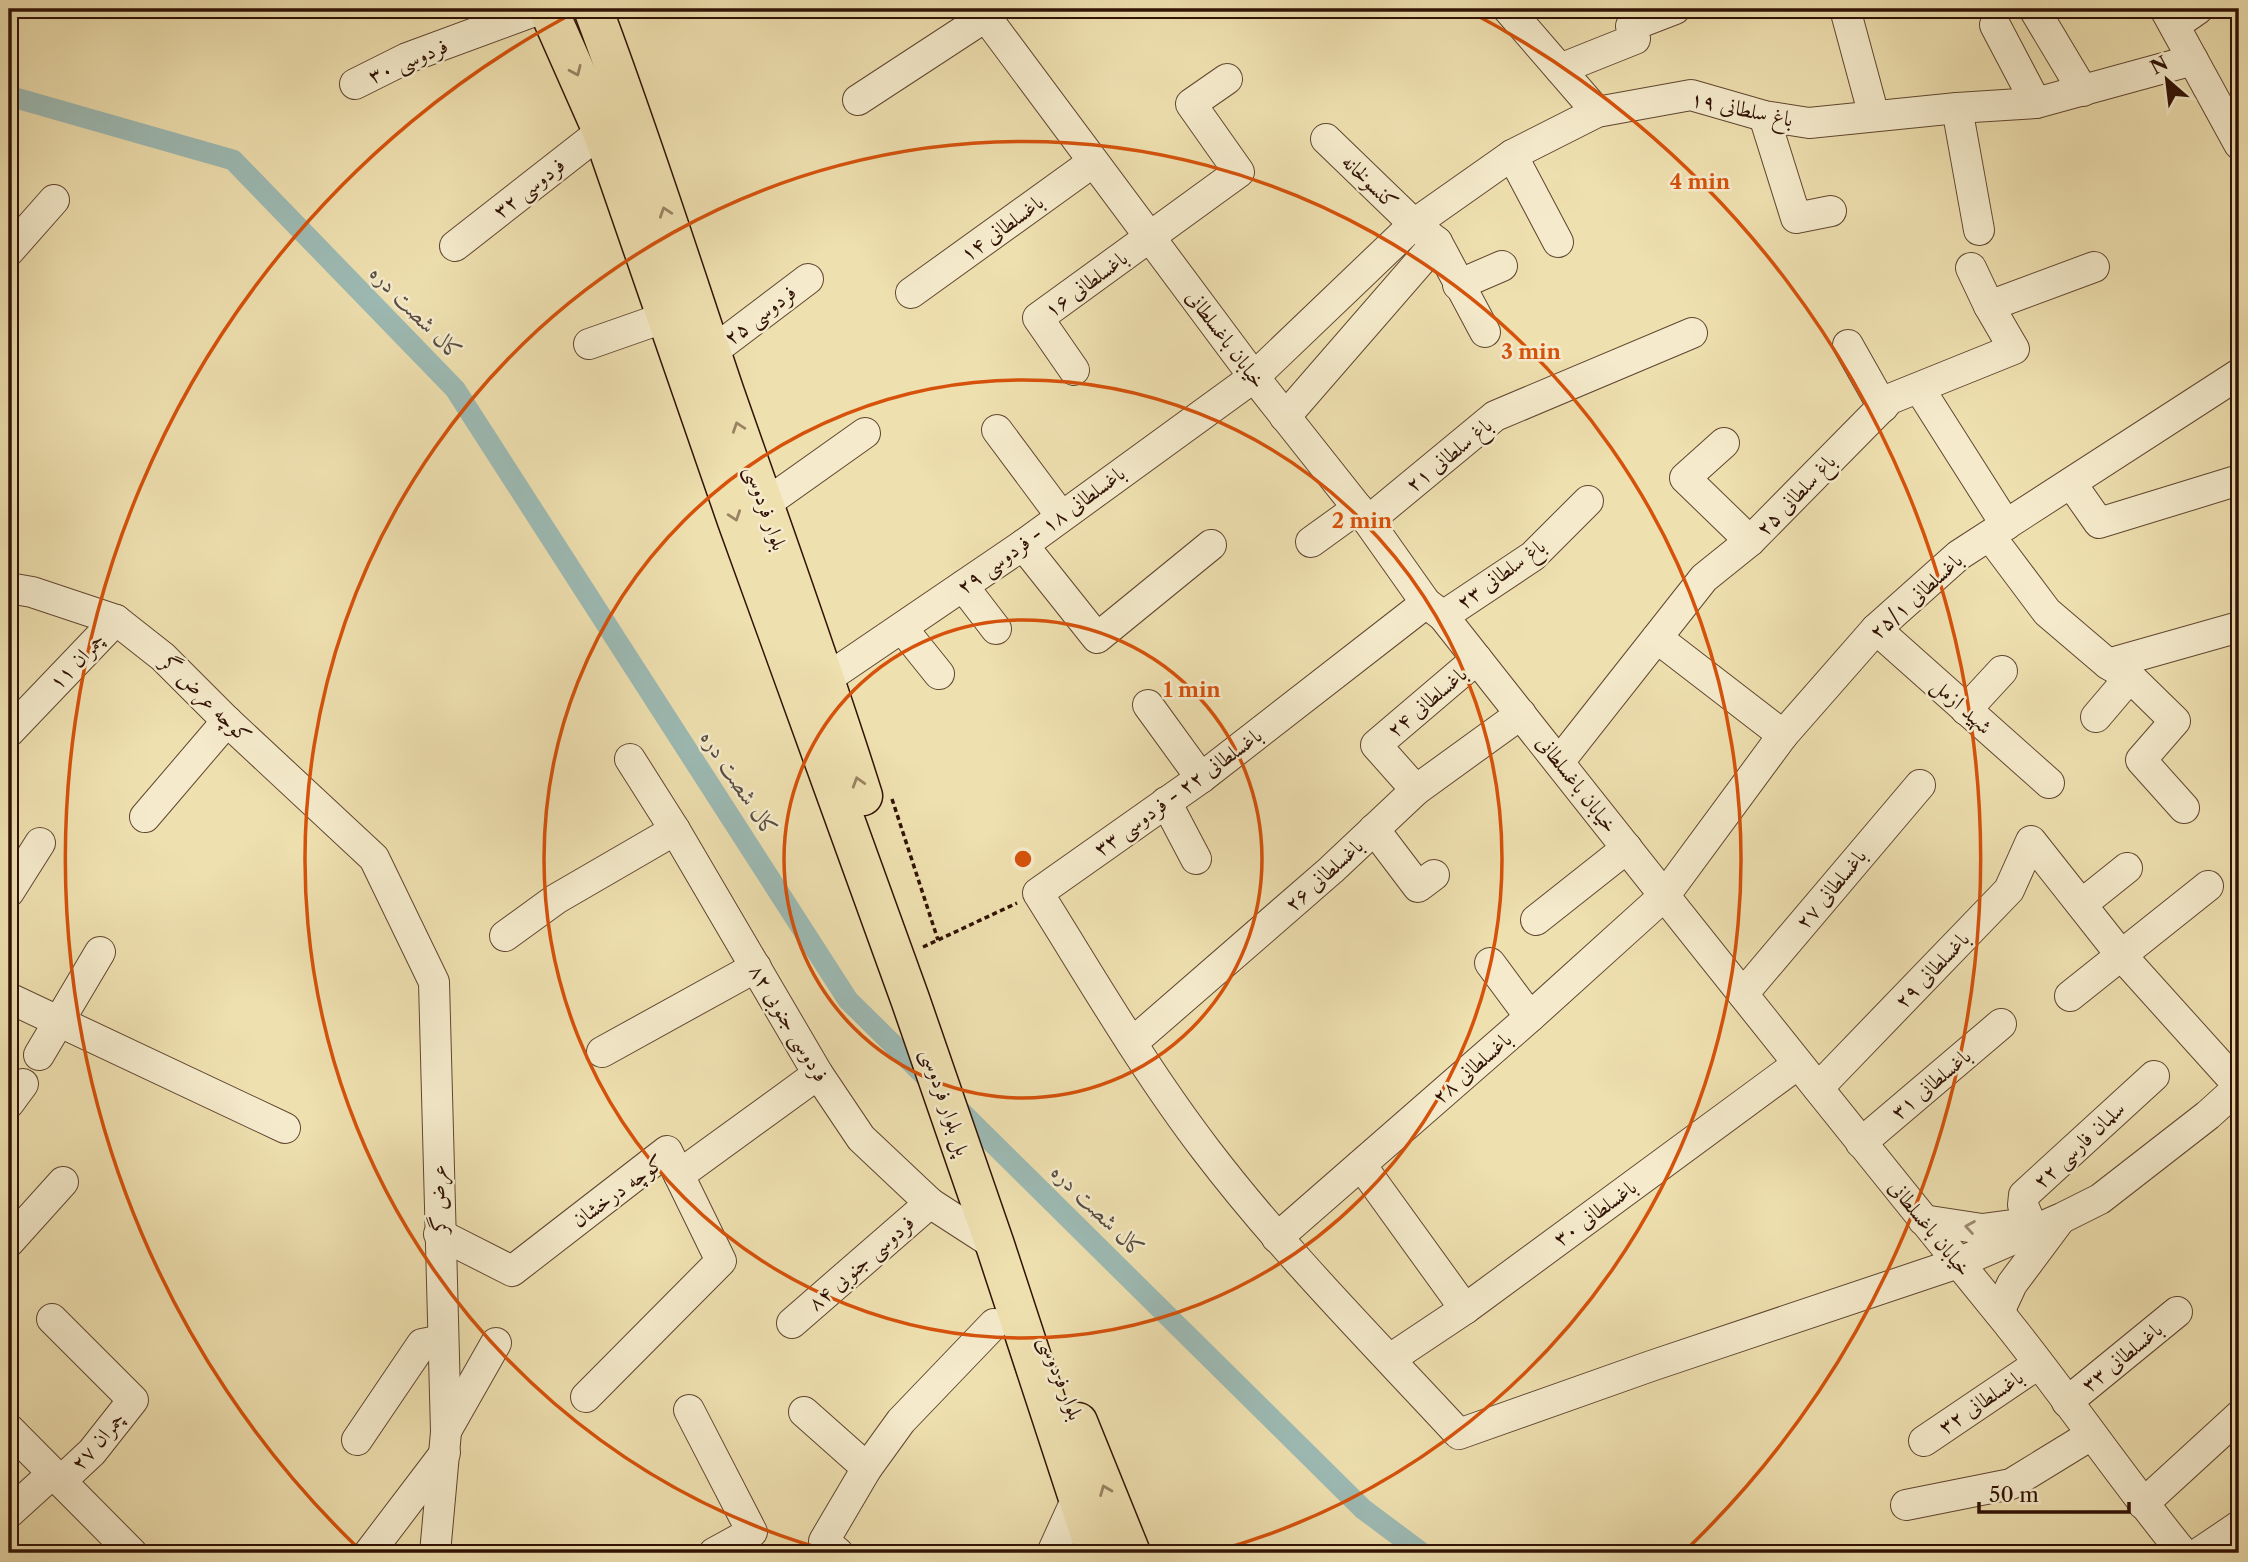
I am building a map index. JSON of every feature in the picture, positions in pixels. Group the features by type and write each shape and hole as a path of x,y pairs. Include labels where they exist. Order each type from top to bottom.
{"main road":[{"name":"بلوار فردوسی","path":"548,9 696,353 765,504 826,679 912,953 920,1005"},
{"name":"بلوار فردوسی","path":"593,9 624,91 696,353 737,522 920,1005"},
{"name":"پل بلوار فردوسی","path":"920,1005 987,1204"},
{"name":"بلوار فردوسی","path":"987,1204 995,1245 1096,1553"},
{"name":"بلوار فردوسی","path":"987,1204 1131,1553"}],"street":[{"name":"فردوسی ۳۰","path":"355,84 407,58 540,9"},
{"path":"1508,9 1597,112"},
{"path":"1560,69 1635,39 1631,26 1675,9"},
{"path":"1845,9 1874,116"},
{"path":"2034,9 2083,91"},
{"path":"858,100 983,13"},
{"name":"خیابان باغسلطانی","path":"983,13 1285,417 1861,1143 1999,1312 2183,1553"},
{"path":"2179,14 2193,60 2239,144"},
{"path":"1995,25 2036,103"},
{"name":"باغ سلطانی ۱۹","path":"1254,377 1425,233 1512,155 1597,112 1691,95 1764,116 1809,123 2036,103 2193,60"},
{"path":"1150,237 1239,172 1191,104 1227,79"},
{"path":"1956,108 1979,230"},
{"path":"1764,116 1796,218 1831,211"},
{"name":"فردوسی ۳۲","path":"455,246 602,131"},
{"name":"کنسولخانه","path":"1326,139 1425,233 1485,332"},
{"path":"1512,155 1558,242"},
{"name":"باغسلطانی ۱۴","path":"911,293 1093,162"},
{"path":"9,251 54,200"},
{"path":"1285,417 1425,233"},
{"name":"باغسلطانی ۱۶","path":"1074,370 1038,318 1150,237"},
{"path":"1458,285 1502,266"},
{"path":"1989,306 2094,267"},
{"name":"باغ سلطانی ۲۵","path":"1559,762 1704,578 1750,541 1890,399 2014,349 1971,268"},
{"name":"فردوسی ۲۵","path":"589,344 696,353 808,279"},
{"name":"باغ سلطانی ۲۱","path":"1311,542 1363,515 1495,416 1692,333"},
{"path":"1848,345 1883,407"},
{"name":"باغسلطانی ۲۵/۱","path":"1665,895 1783,735 1876,629 1959,555 2239,374"},
{"name":"باغسلطانی ۱۸ - فردوسی ۲۹","path":"826,679 1023,545 1254,377"},
{"path":"1919,388 1998,531 2047,612 2119,670 2175,721 2141,760 2184,808"},
{"path":"996,430 1060,516"},
{"path":"765,504 865,433"},
{"path":"1724,443 1685,478 1750,541"},
{"path":"2071,483 2099,523 2239,480"},
{"name":"باغ سلطانی ۲۳","path":"1435,609 1533,556 1588,501"},
{"path":"1023,545 1097,638 1211,545"},
{"path":"963,586 996,629"},
{"name":"کوچه عرض گر","path":"9,588 32,592 116,620 163,657 374,858"},
{"name":"باغسلطانی ۲۲ - فردوسی ۳۳","path":"1038,893 1435,609"},
{"name":"چمران ۱۱","path":"9,733 116,620"},
{"path":"2096,717 2119,670 2239,627"},
{"path":"902,628 939,674"},
{"name":"شهید ازمل","path":"1876,629 2049,783"},
{"path":"1657,638 1783,735"},
{"name":"باغسلطانی ۲۴","path":"1416,790 1376,745 1477,659"},
{"path":"1966,710 2001,671"},
{"path":"1148,705 1201,778"},
{"name":"باغسلطانی ۲۶","path":"1132,1043 1331,870 1416,790 1521,714"},
{"path":"145,817 227,720"},
{"name":"فردوسی جنوبی ۸۲","path":"630,759 675,830 818,1074 861,1138 930,1203 995,1245"},
{"name":"باغسلطانی ۲۷","path":"1743,994 1920,785"},
{"path":"1166,802 1196,859"},
{"path":"1374,829 1418,887 1434,875"},
{"path":"505,936 556,899 675,830"},
{"name":"باغسلطانی ۲۹","path":"1818,1088 2009,890 2031,841 2082,904"},
{"path":"9,892 40,843"},
{"path":"1536,920 1627,848"},
{"name":"عرض گر","path":"374,858 434,982 445,1442 435,1553"},
{"path":"1038,893 1132,1043 1205,1149 1277,1238 1460,1434 1651,1366 1958,1263 2101,1199 2208,1115 2239,1087 2121,955 2082,904 2127,868"},
{"path":"2070,996 2208,886"},
{"name":"باغسلطانی ۲۸","path":"1277,1238 1665,895"},
{"path":"39,1055 100,952"},
{"path":"1490,963 1530,1017"},
{"path":"602,1052 756,967"},
{"path":"9,998 285,1128"},
{"name":"باغسلطانی ۳۱","path":"1861,1143 2001,1024"},
{"name":"باغسلطانی ۳۰","path":"1390,1359 1465,1308 1798,1064"},
{"name":"کوچه درخشان","path":"439,1234 512,1272 667,1151 679,1175 818,1074"},
{"name":"سلمان فارسی ۲۲","path":"2030,1222 2023,1205 2024,1195 2154,1076"},
{"path":"1361,1165 1465,1308"},
{"path":"586,1397 721,1261 679,1175"},
{"path":"9,1242 63,1182"},
{"name":"فردوسی جنوبی ۸۴","path":"792,1324 930,1203"},
{"path":"1923,1220 1982,1229 2062,1218"},
{"path":"1999,1312 2012,1284 2062,1218"},
{"name":"باغسلطانی ۳۳","path":"2067,1402 2177,1312"},
{"name":"چمران ۲۷","path":"9,1513 92,1452 133,1400 52,1319"},
{"path":"838,1553 824,1541 867,1468 901,1421 994,1324"},
{"path":"357,1440 422,1344 443,1340"},
{"path":"369,1553 445,1442 496,1343"},
{"name":"باغسلطانی ۳۲","path":"1924,1441 2038,1364"},
{"path":"690,1410 752,1532 714,1553"},
{"path":"804,1412 867,1468"},
{"path":"2143,1504 2239,1416"},
{"path":"9,1429 132,1553"},
{"path":"1906,1505 2011,1484 2091,1435"},
{"path":"1052,1553 1077,1497"},
{"path":"2199,1553 2239,1526"}],"path":[{"path":"912,953 1038,893"}],"waterway":[{"name":"کال شصت دره","path":"9,96 233,160 455,389 848,1000 1363,1509 1422,1553"}]}
